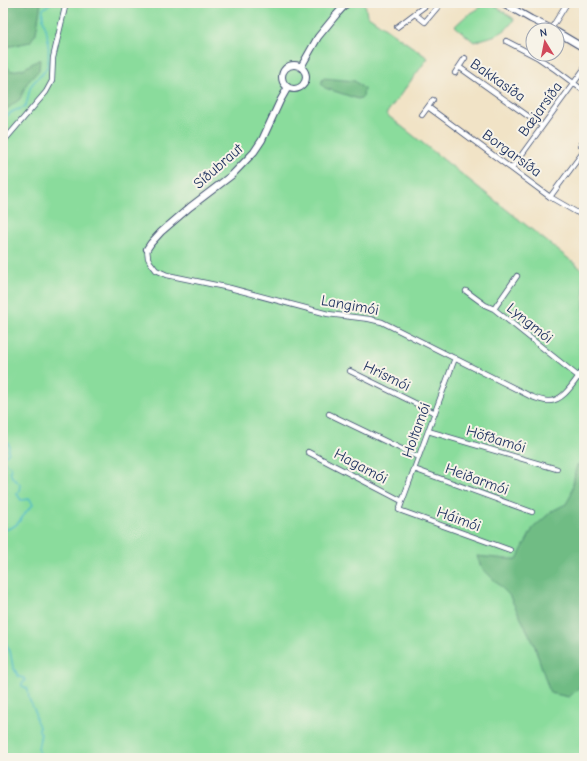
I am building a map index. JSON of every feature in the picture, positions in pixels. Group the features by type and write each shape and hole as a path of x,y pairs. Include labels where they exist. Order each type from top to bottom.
{"street":[{"path":"3,142 46,92 52,81 53,58 66,3"},
{"path":"301,67 318,37 347,3"},
{"path":"396,27 429,3"},
{"path":"415,14 425,22 442,3"},
{"path":"503,3 538,22"},
{"path":"558,22 567,3"},
{"path":"565,37 584,48"},
{"path":"506,41 536,57 556,70 573,84"},
{"name":"Bakkasíða","path":"454,73 465,58"},
{"path":"291,65 301,67 306,74 304,84 297,89 288,87 283,82 282,78 284,70 291,65"},
{"name":"Bakkasíða","path":"459,67 542,126"},
{"name":"Bæjarsíða","path":"512,168 584,69"},
{"name":"Bæjarsíða","path":"573,84 584,91"},
{"name":"Síðubraut","path":"147,249 161,232 190,207 232,175 254,152 262,140 288,87"},
{"path":"422,115 433,100"},
{"name":"Borgarsíða","path":"428,107 550,197 576,212 584,214"},
{"path":"550,197 584,151"},
{"name":"Langimói","path":"147,249 148,258 156,270 167,275 230,288 328,314 382,322 530,396 547,401 555,401 561,397 584,369"},
{"path":"494,309 517,276"},
{"name":"Lyngmói","path":"466,291 485,305 494,309 584,381"},
{"name":"Holtamói","path":"399,510 455,358"},
{"name":"Hrísmói","path":"350,371 435,413"},
{"path":"329,414 418,457"},
{"name":"Höfðamói","path":"428,431 557,469"},
{"name":"Hagamói","path":"308,452 402,501"},
{"name":"Heiðarmói","path":"414,469 532,512"},
{"name":"Háimói","path":"399,510 510,550"}],"green space":[{"path":"3,3 365,3 367,15 428,58 386,114 584,271 584,758 3,758"},
{"path":"3,3 41,3 36,33 30,42 6,47 3,53"},
{"path":"483,3 491,3 514,19 506,29 497,35 474,42 455,26 466,16 478,9"},
{"path":"40,59 39,70 27,83 20,99 3,112 3,62 11,71 23,69"},
{"path":"323,78 355,81 364,89 363,97 358,99 325,88 321,84"},
{"path":"582,462 584,464 584,683 569,697 550,693 534,644 509,595 481,567 477,556 517,559 533,528 552,511 566,504 571,495 577,465"}],"waterway":[{"path":"3,122 10,113 25,106 31,86 47,67 48,45 47,33 43,19 43,9 51,3"},
{"path":"3,440 6,440 9,444 9,453 3,455"},
{"path":"3,460 11,467 11,475 20,484 17,494 21,500 30,499 33,505 20,521 10,528 3,530"},
{"path":"3,627 5,629 5,638 10,651 13,667 19,677 24,678 25,681 22,686 27,688 29,699 35,711 36,720 41,733 38,749 42,758"}]}
